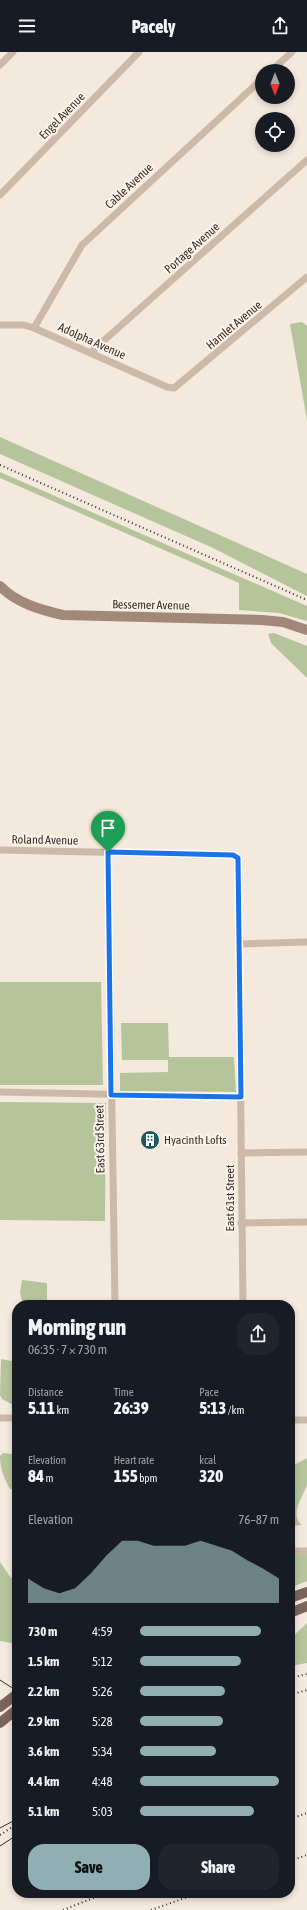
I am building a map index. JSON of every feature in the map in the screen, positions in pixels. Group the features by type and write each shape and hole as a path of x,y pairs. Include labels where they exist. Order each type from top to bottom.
{"main road":[{"path":"295,1596 307,1592"},
{"path":"295,1611 307,1606"},
{"path":"0,1707 12,1698"},
{"path":"0,1723 12,1713"}],"street":[{"path":"0,65 13,52"},
{"name":"Engel Avenue","path":"0,195 139,52"},
{"path":"279,64 292,52"},
{"name":"Cable Avenue","path":"34,328 82,245 255,85"},
{"name":"Portage Avenue","path":"91,352 307,160"},
{"name":"Hamlet Avenue","path":"174,388 307,277"},
{"name":"Adolpha Avenue","path":"0,325 24,325 34,328 167,387 174,388"},
{"name":"Bessemer Avenue","path":"1,588 17,599 33,606 63,615 262,620 283,622 307,630"},
{"name":"Roland Avenue","path":"0,850 233,855"},
{"name":"East 63rd Street","path":"108,852 115,1300"},
{"name":"East 61st Street","path":"233,855 238,858 239,861 243,1300"},
{"path":"240,944 307,942"},
{"path":"0,1092 241,1097"},
{"path":"241,1153 307,1152"},
{"path":"241,1223 307,1222"},
{"path":"0,1418 12,1418"},
{"path":"295,1420 307,1420"},
{"path":"295,1552 307,1551"}],"green space":[{"path":"302,322 307,326 307,420 290,324"},
{"path":"0,437 307,574 307,596 213,548 0,454"},
{"path":"0,472 307,606 307,621 279,613 239,610 239,583 0,478"},
{"path":"274,633 307,646 307,678 271,643 268,634"},
{"path":"0,982 101,982 103,1085 0,1085"},
{"path":"121,1023 168,1023 169,1057 234,1057 236,1092 120,1091 120,1073 168,1072 168,1060 122,1060"},
{"path":"0,1102 106,1103 105,1221 0,1220"},
{"path":"22,1280 47,1283 47,1300 22,1300 20,1293"},
{"path":"1,1359 12,1361 12,1404 2,1399 0,1395"},
{"path":"3,1453 12,1454 12,1489 10,1489 4,1477 0,1456"},
{"path":"307,1458 307,1484 298,1504 297,1510 298,1520 302,1525 295,1526 295,1464"},
{"path":"295,1551 307,1551 307,1581 295,1586"},
{"path":"0,1562 12,1577 12,1643 0,1641"},
{"path":"307,1623 307,1663 295,1665 295,1634"}],"tram line":[{"path":"0,1680 12,1688"},
{"path":"0,1828 12,1822"},
{"path":"0,1846 12,1838"}],"railway":[{"path":"0,465 307,600"},
{"path":"295,1677 307,1674"},
{"path":"295,1694 307,1690"},
{"path":"295,1817 307,1813"},
{"path":"0,1835 12,1827"},
{"path":"295,1859 307,1855"},
{"path":"63,1910 93,1898"},
{"path":"151,1910 185,1898"}],"place":[{"name":"Hyacinth Lofts","path":"150,1140"}],"route":[{"path":"108,852 233,855 238,858 241,1097 111,1095 108,852"}]}
